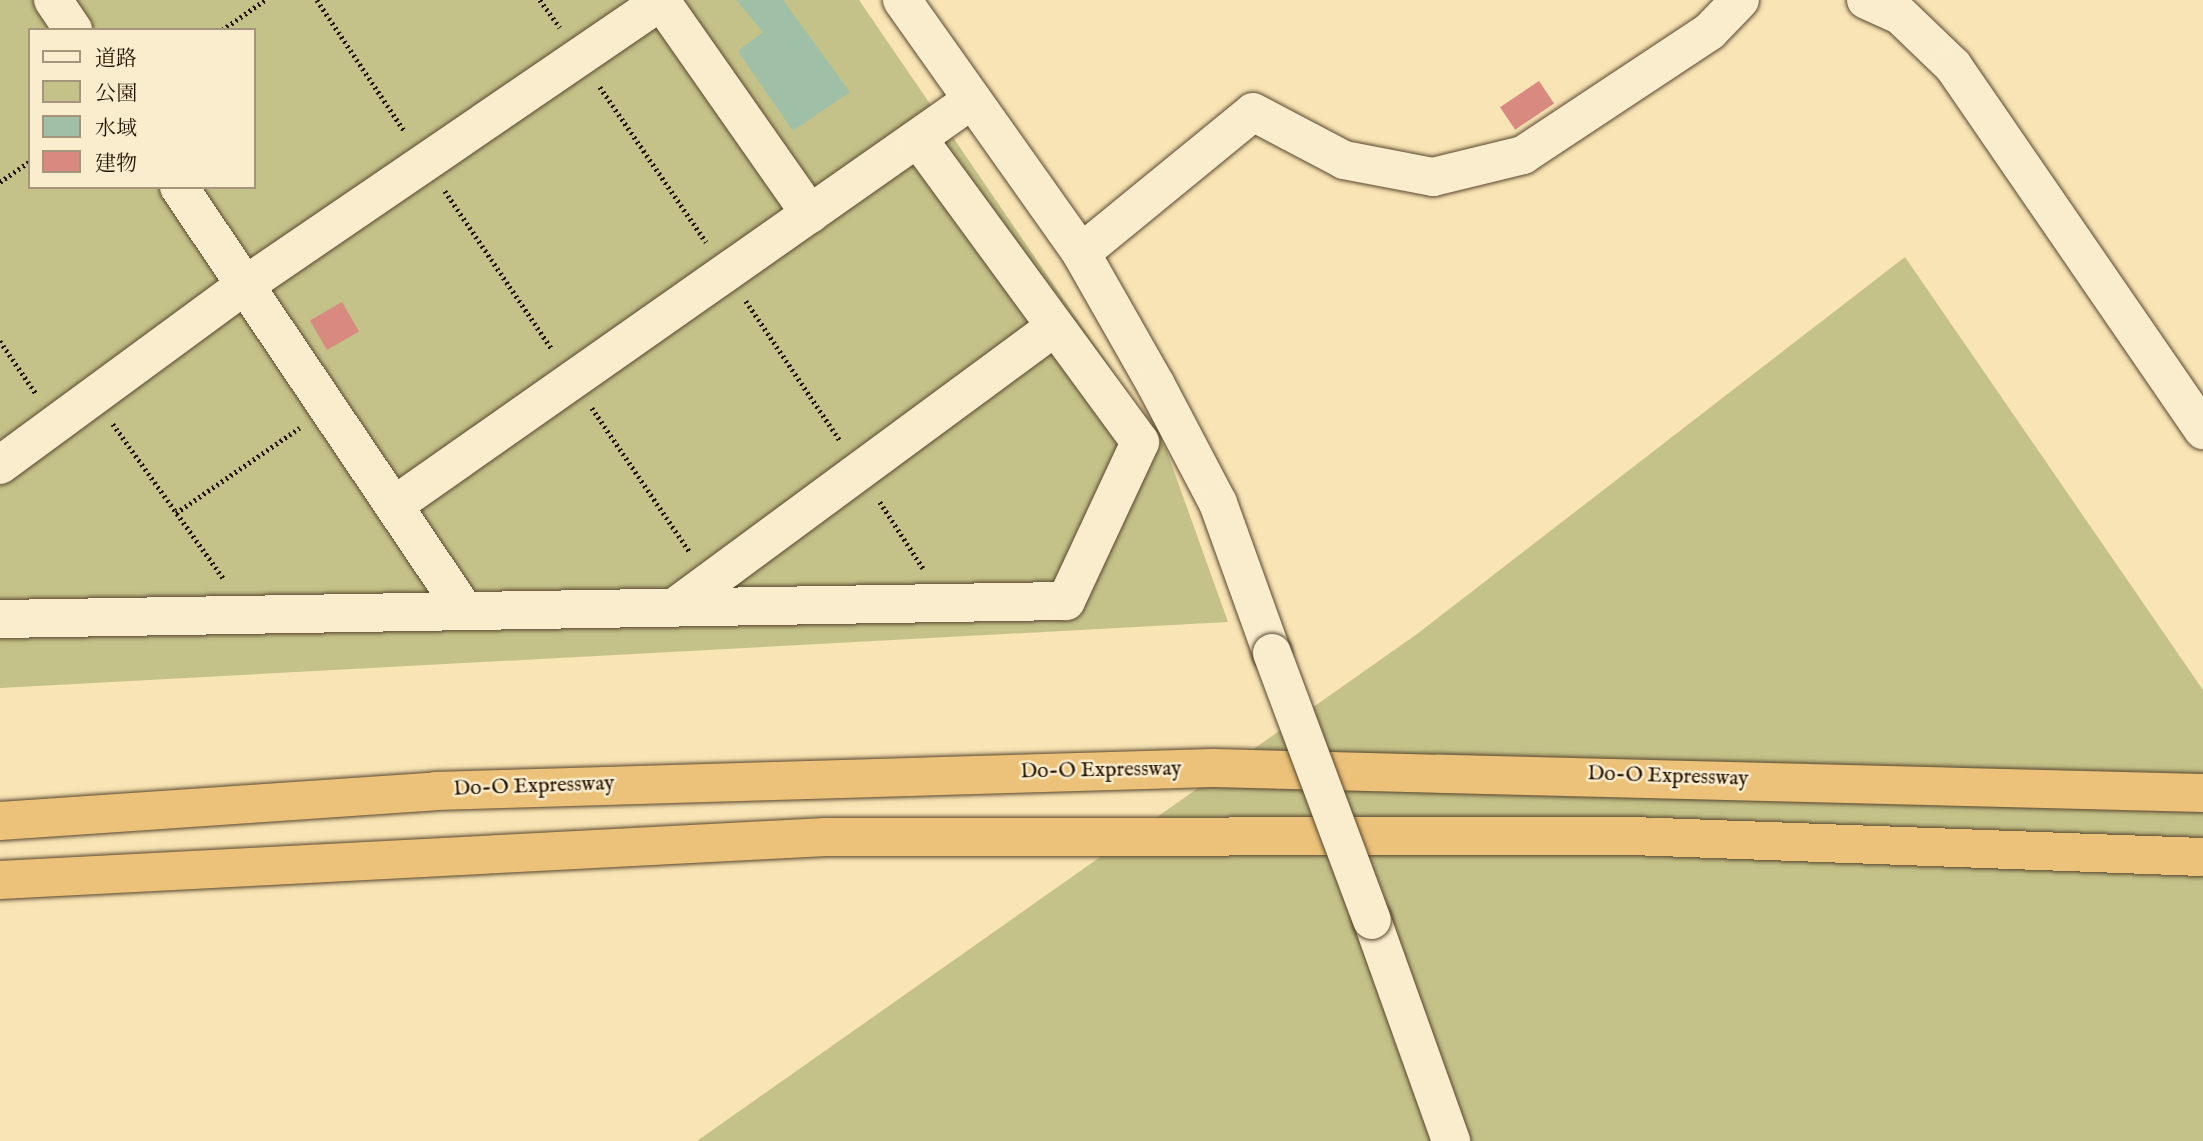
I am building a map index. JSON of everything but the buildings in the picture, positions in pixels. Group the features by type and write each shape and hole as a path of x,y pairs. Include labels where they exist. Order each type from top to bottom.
{"highway":[{"name":"Do-O Expressway","path":"0,821 435,791 1213,768 2203,793"},
{"path":"0,880 826,837 1632,836 2203,858"}],"street":[{"path":"53,0 73,28"},
{"path":"902,0 1081,253 1218,503 1451,1141"},
{"path":"1081,253 1253,112 1344,160 1433,177 1523,155 1710,31 1740,0"},
{"path":"1866,0 1900,15 1953,66 2203,430"},
{"path":"0,465 57,426 244,286 662,1 810,214"},
{"path":"396,504 972,100"},
{"path":"0,619 679,604 1066,601 1140,442 918,139"},
{"path":"180,189 244,286 396,504 464,610"},
{"path":"679,604 1055,327"}],"path":[{"path":"225,28 265,0"},
{"path":"317,0 710,582"},
{"path":"0,182 28,162"},
{"path":"0,341 57,426"},
{"path":"94,398 249,614"},
{"path":"176,513 329,407"}],"green space":[{"path":"0,0 859,0 1166,449 1228,622 0,688"},
{"path":"1905,257 2203,690 2203,1141 697,1141 1417,634"}],"water":[{"path":"736,0 783,0 850,92 793,131 738,51 763,32"}]}
